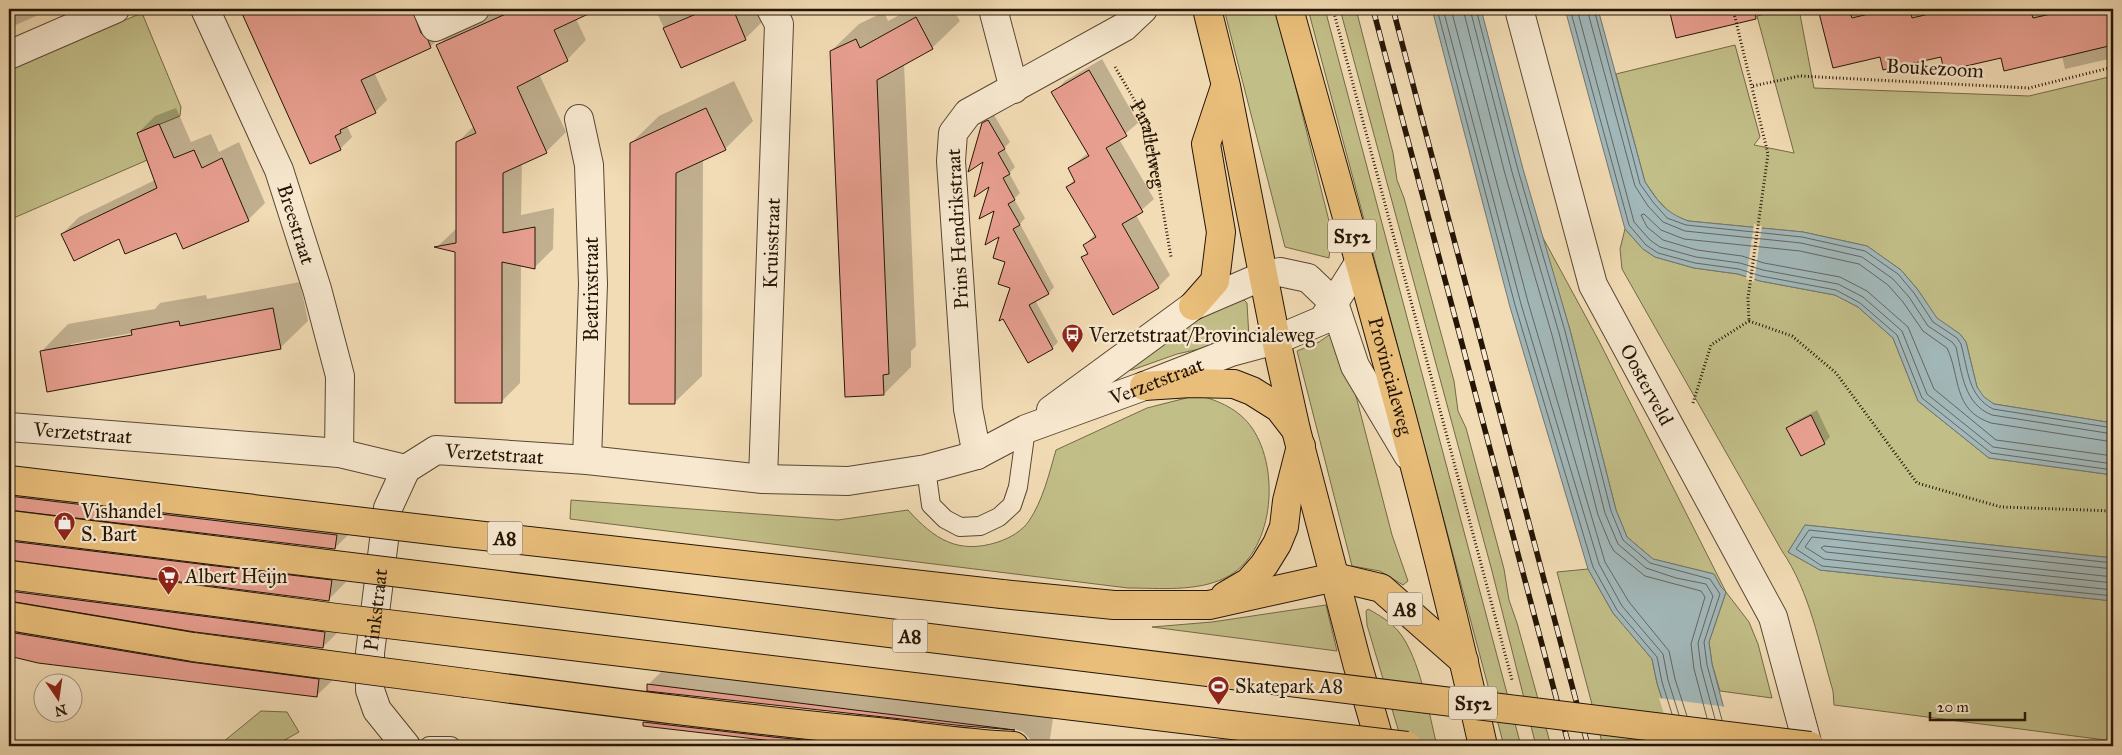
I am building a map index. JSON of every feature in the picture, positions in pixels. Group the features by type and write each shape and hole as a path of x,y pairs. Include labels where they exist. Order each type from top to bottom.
{"main road":[{"path":"1207,9 1226,86 1276,340 1299,438 1356,663 1381,746"},
{"name":"Provincialeweg","path":"1289,9 1412,463 1464,661 1483,746"},
{"path":"1193,306 1214,281 1221,232 1206,144 1226,86"},
{"path":"1144,386 1191,383 1234,384 1252,391 1279,408 1299,438"},
{"name":"A8","path":"1209,605 1249,582 1272,554 1284,526 1299,438"},
{"name":"A8","path":"9,480 457,533 1114,605 1209,605 1335,577 1380,588 1464,661"},
{"name":"A8","path":"9,525 1810,746"},
{"path":"9,575 337,618 1406,746"},
{"path":"9,616 193,648 389,674 645,706 917,736 974,745 1014,746"}],"street":[{"path":"9,55 115,9"},
{"name":"Breestraat","path":"205,9 279,170 316,289 340,376 339,453"},
{"path":"427,9 435,27 475,9"},
{"name":"Kruisstraat","path":"763,479 779,24 771,9"},
{"path":"993,9 1014,89 1124,26 1143,9"},
{"name":"Oosterveld","path":"1519,9 1593,285 1773,617 1810,746"},
{"name":"Prins Hendrikstraat","path":"977,455 968,399 951,160 954,133 968,113 1014,89"},
{"name":"Beatrixstraat","path":"580,119 589,165 593,284 587,460"},
{"name":"Verzetstraat","path":"9,427 339,453 406,469 436,450 587,460 763,479 848,481 926,469 977,455 1026,429 1232,352 1276,340 1323,320 1359,262"},
{"name":"Verzetstraat","path":"1026,429 1193,306 1263,276 1280,272 1308,278 1334,304 1355,366 1412,463"},
{"name":"Pinkstraat","path":"406,469 388,508 370,653 370,690 377,710 406,746"}],"lane":[{"path":"926,469 931,505 945,519 960,527 980,526 999,517 1012,505 1018,487 1026,429"},
{"path":"429,746 451,746"}],"path":[{"path":"1333,9 1514,689"},
{"path":"1733,9 1768,154 1748,298 1750,321"},
{"name":"Parallelweg","path":"1099,40 1148,123 1171,257"},
{"name":"Boukezoom","path":"1753,86 1800,76 2029,88 2113,67"},
{"path":"1696,410 1693,402 1711,345 1750,321"},
{"path":"1750,321 1792,336 1836,373 1917,482 2001,508 2113,511"}],"shaded area":[{"path":"1224,9 1276,9 1332,233 1329,258 1285,247"},
{"path":"1308,9 1325,9 1521,746 1504,746"},
{"path":"1340,9 1356,9 1393,153 1397,180 1404,198 1454,381 1458,411 1466,428 1504,569 1509,600 1551,746 1536,746 1492,571"},
{"path":"1778,9 1799,9 1814,88 2029,96 2113,76 2113,423 1994,404 1983,397 1977,387 1966,342 1960,334 1937,319 1918,290 1901,270 1867,246 1803,232 1688,221 1671,214 1657,199 1645,182 1616,74 1735,45 1760,137 1754,145 1794,153 1757,16 1778,11"},
{"path":"142,13 181,107 180,116 141,132 152,158 9,220 9,69"},
{"path":"1625,229 1643,249 1655,257 1694,268 1738,274 1760,281 1835,295 1858,307 1893,338 1918,401 1989,458 2113,475 2113,558 1805,525 1788,552 1820,570 2113,601 2113,741 1834,705 1833,691 1818,637 1807,601 1792,567 1622,269 1620,249"},
{"path":"1542,236 1599,341 1726,592 1714,574 1653,559 1627,537 1616,510 1570,330"},
{"path":"1243,299 1247,303 1249,338 1177,354 1132,370 1127,370 1194,317"},
{"path":"1332,333 1350,373 1392,535 1408,581 1403,585 1380,571 1352,566 1297,351 1319,342"},
{"path":"1198,395 1228,407 1247,421 1261,446 1267,466 1269,488 1268,510 1263,531 1254,550 1241,566 1225,578 1202,585 1178,588 1128,588 570,519 571,500 838,520 908,510 927,529 948,542 971,547 984,546 1011,536 1023,528 1029,521 1042,496 1056,450 1147,408"},
{"path":"1588,569 1613,613 1652,659 1657,683 1677,746 1603,746 1557,572"},
{"path":"1726,592 1749,622 1758,644 1772,698 1720,691 1712,664 1709,642"},
{"path":"1326,605 1337,651 1152,627 1212,622"},
{"path":"1368,609 1381,616 1399,632 1413,656 1423,687 1437,746 1403,746 1367,625 1366,611"},
{"path":"261,711 287,712 299,732 274,746 233,746 223,742"}],"water":[{"path":"1432,9 1481,9 1523,169 1570,330 1616,510 1627,537 1653,559 1714,574 1726,592 1709,642 1712,664 1734,746 1677,746 1657,683 1652,659 1613,613 1588,569 1510,307"},
{"path":"1565,9 1598,9 1645,182 1668,210 1688,221 1803,232 1867,246 1901,270 1918,290 1937,318 1960,334 1966,342 1977,387 1984,397 1994,404 2113,423 2113,475 1989,458 1918,401 1893,338 1858,307 1835,295 1760,281 1738,274 1694,268 1655,257 1643,249 1625,229"},
{"path":"1805,525 2113,558 2113,601 1820,570 1788,552"}],"pier":[{"path":"1754,224 1762,226 1754,282 1746,279"},
{"path":"1659,698 1727,707 1736,746 1674,746"}],"building":[{"path":"240,9 412,9 421,33 428,40 431,48 361,80 376,113 340,130 341,133 335,136 341,150 310,164"},
{"path":"517,9 599,9 554,30 568,61 517,87 547,153 503,173 503,233 535,227 535,269 502,262 502,403 455,403 455,252 434,247 456,243 456,142 476,133 436,45"},
{"path":"708,9 733,9 746,40 681,68 663,28"},
{"path":"1669,9 1755,9 1756,19 1676,38"},
{"path":"1818,9 1849,9 1852,18 1889,9 1910,9 1912,18 1950,9 2030,9 2033,18 2073,9 2113,9 2113,45 2004,71 2001,58 1944,71 1941,57 1883,70 1880,57 1833,68"},
{"path":"916,17 933,49 877,80 889,374 883,375 884,395 845,397 830,51 856,39 860,48"},
{"path":"1089,70 1127,136 1106,148 1143,212 1122,224 1159,288 1113,315 1081,257 1088,254 1083,245 1096,237 1066,187 1075,182 1068,168 1089,156 1051,92"},
{"path":"706,108 726,150 676,173 675,404 629,404 630,143"},
{"path":"988,120 1005,149 998,153 1010,174 1003,178 1015,200 1008,204 1020,225 1013,229 1049,294 1029,305 1053,349 1028,363 1003,319 999,321 1010,288 998,284 1005,262 993,258 999,237 985,245 994,211 979,219 989,187 974,197 983,162 968,172 982,123"},
{"path":"159,124 174,158 194,150 202,168 222,158 249,221 183,249 176,233 125,254 119,239 74,261 61,234 157,188 137,133"},
{"path":"273,308 281,349 47,392 40,351 132,335 131,330 179,321 180,326"},
{"path":"1811,415 1825,444 1801,456 1786,428"},
{"path":"9,496 337,535 335,549 9,510"},
{"path":"9,541 332,580 329,601 9,560"},
{"path":"9,591 325,632 323,648 195,632 9,601"},
{"path":"9,632 190,662 319,679 317,697 38,663 9,656"},
{"path":"647,684 1015,730 647,691"},
{"path":"643,722 863,746 816,746 643,726"}],"railway":[{"path":"1373,9 1569,746"},
{"path":"1393,9 1588,746"}],"place":[{"name":"Verzetstraat/Provincialeweg","path":"1073,354"},
{"name":"Vishandel S. Bart","path":"65,541"},
{"name":"Albert Heijn","path":"169,595"},
{"name":"Skatepark A8","path":"1219,705"}]}
